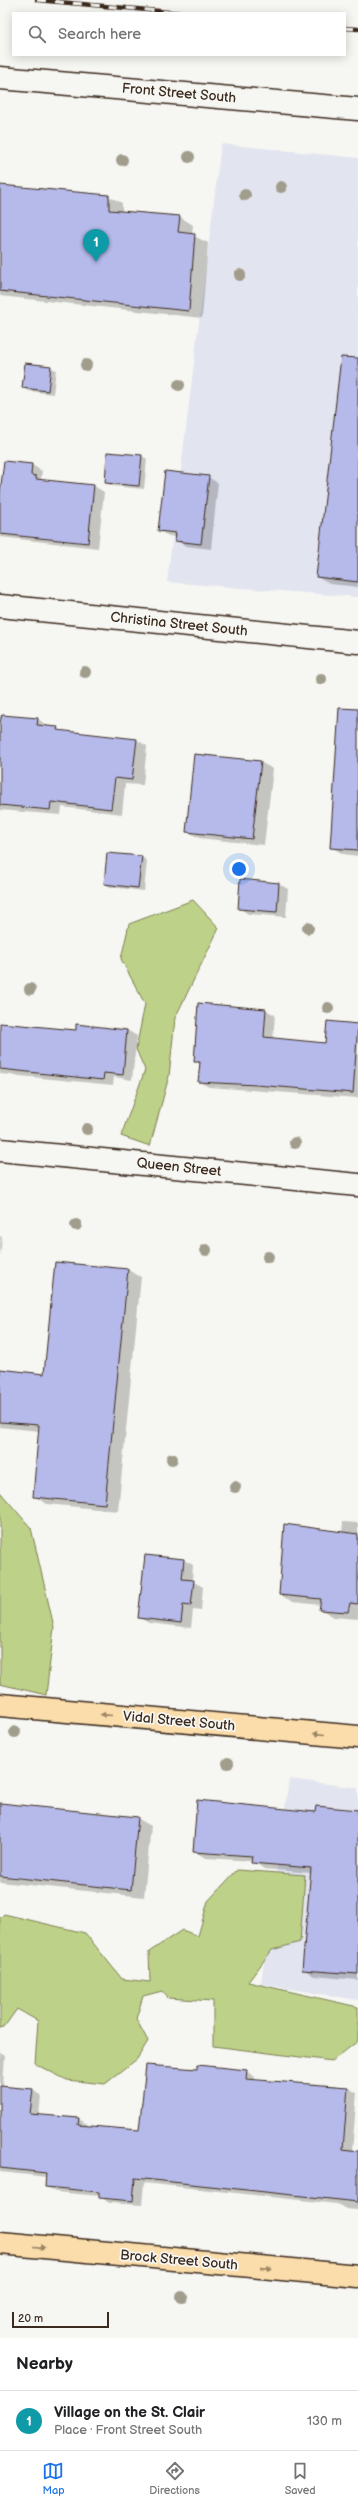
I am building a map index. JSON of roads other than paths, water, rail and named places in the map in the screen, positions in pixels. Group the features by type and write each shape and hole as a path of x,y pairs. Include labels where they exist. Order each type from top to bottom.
{"main road":[{"name":"Vidal Street South","path":"0,1705 358,1737"},
{"name":"Brock Street South","path":"0,2243 358,2276"}],"street":[{"name":"Front Street South","path":"0,78 358,109"},
{"name":"Christina Street South","path":"0,606 358,642"},
{"name":"Queen Street","path":"0,1150 358,1185"}],"railway":[{"path":"37,0 170,12"},
{"path":"346,28 358,29"}],"place":[{"name":"Village on the St. Clair","path":"96,262"}]}
